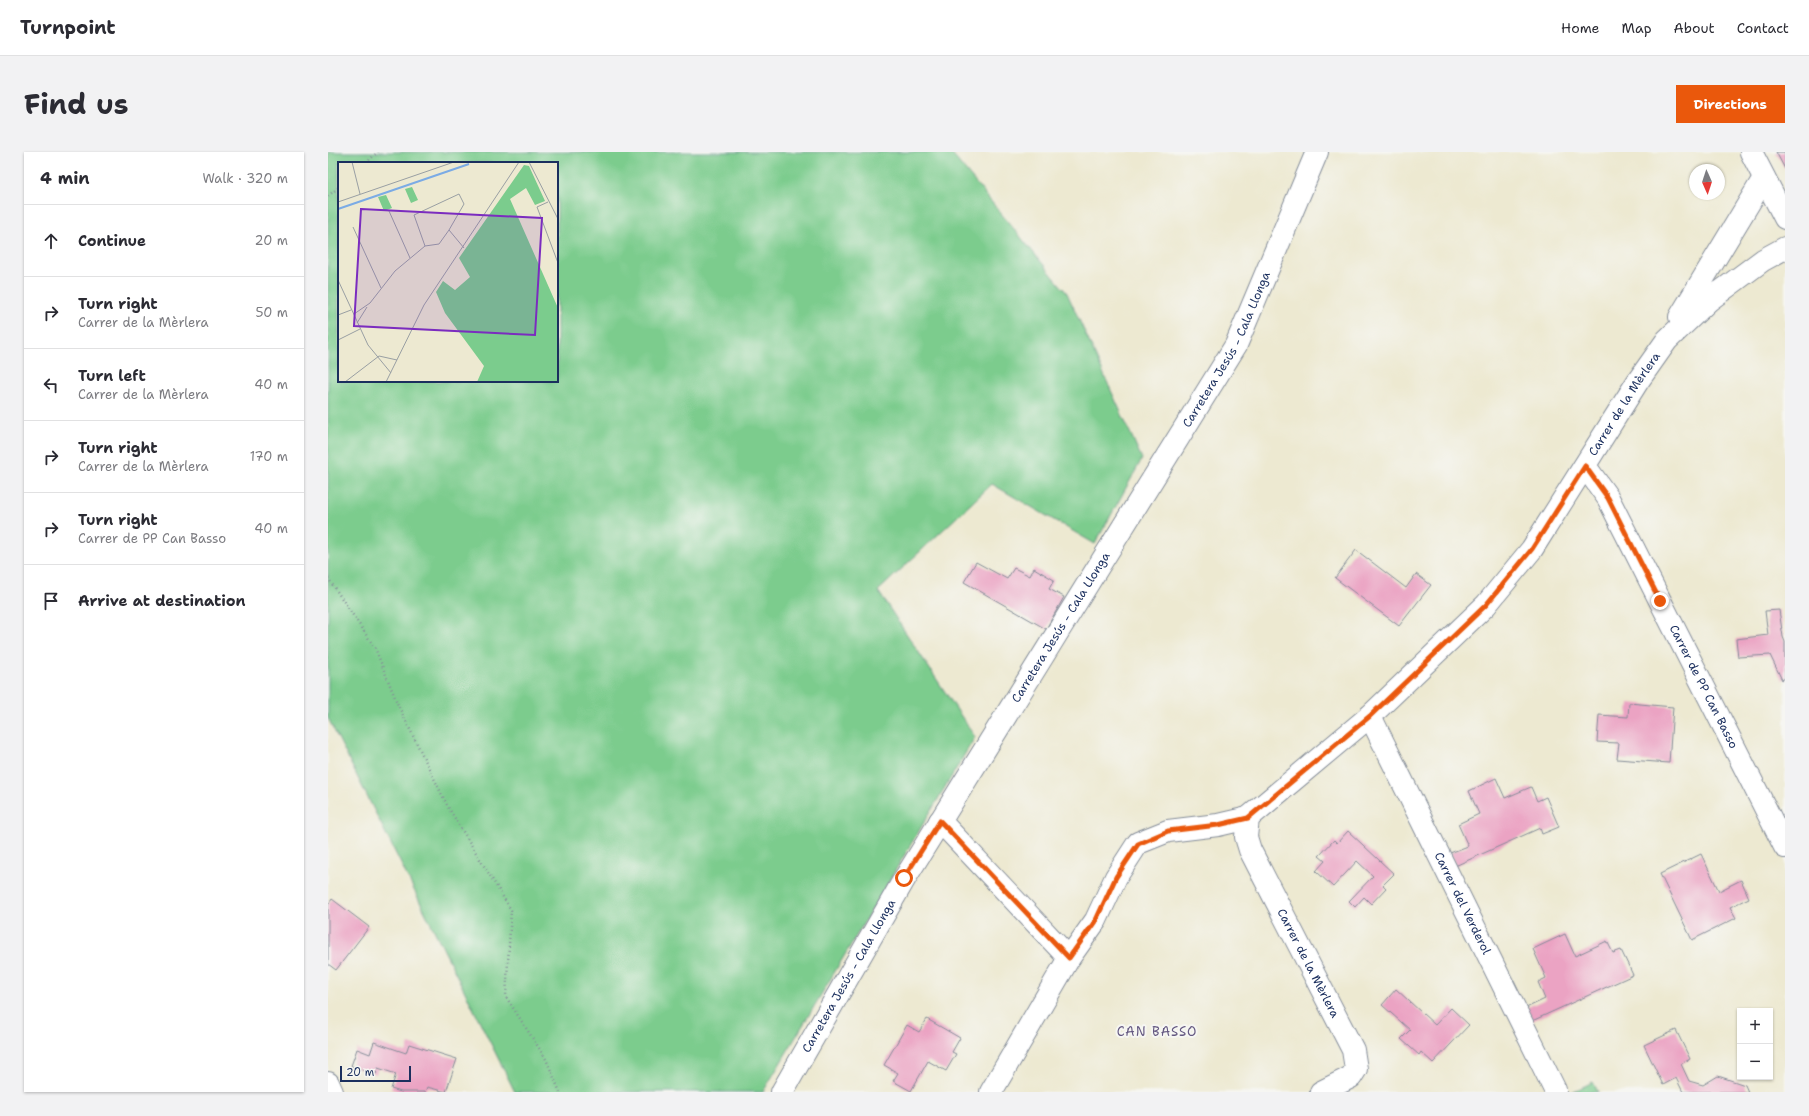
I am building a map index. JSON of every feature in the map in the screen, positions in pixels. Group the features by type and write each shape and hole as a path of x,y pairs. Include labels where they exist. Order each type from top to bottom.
{"street":[{"name":"Carretera Jesús - Cala Llonga","path":"782,1092 904,878 1236,345 1317,152"},
{"path":"1751,152 1785,218"},
{"path":"1667,340 1764,178"},
{"name":"Carrer de la Mèrlera","path":"991,1092 1069,958 1096,920 1116,877 1138,844 1168,831 1218,825 1248,818 1370,716 1486,605 1532,549 1638,381 1667,340 1708,301 1762,260 1785,248"},
{"name":"Carrer de PP Can Basso","path":"1585,466 1608,498 1785,847"},
{"name":"Carrer del Verderol","path":"1370,716 1555,1090"},
{"name":"Carrer de la Mèrlera","path":"1248,818 1246,837 1250,850 1353,1050 1356,1069 1351,1077 1321,1092"},
{"path":"940,821 1069,958"},
{"path":"328,1083 332,1092"}],"path":[{"path":"367,162 378,152"},
{"path":"328,196 338,188"},
{"path":"328,578 375,648 398,705 448,807 511,910 506,997 546,1059 560,1092"}],"green space":[{"path":"328,152 950,152 1067,293 1142,459 1095,544 992,484 878,591 975,737 763,1092 515,1092 328,718"},
{"path":"1593,1082 1598,1092 1572,1092"}],"building":[{"path":"1776,152 1785,152 1785,169"},
{"path":"1356,550 1406,588 1416,574 1431,585 1399,626 1335,578"},
{"path":"976,562 1007,579 1014,568 1030,576 1034,568 1054,580 1049,589 1064,597 1046,629 964,582"},
{"path":"1779,610 1785,642 1785,678 1782,680 1770,655 1738,657 1736,639 1768,635 1765,611"},
{"path":"1629,703 1673,707 1669,763 1617,759 1619,743 1597,742 1599,715 1628,717"},
{"path":"1496,778 1505,798 1531,787 1537,801 1546,797 1559,827 1542,834 1540,828 1455,866 1450,853 1468,846 1458,824 1479,814 1469,791"},
{"path":"1348,831 1394,874 1383,885 1386,888 1371,904 1364,897 1355,907 1349,901 1373,876 1357,861 1333,887 1316,871 1325,861 1319,856 1334,840 1337,843"},
{"path":"1701,854 1719,891 1741,880 1749,898 1730,907 1736,918 1692,940 1660,874"},
{"path":"332,899 369,927 336,970 328,964 328,905"},
{"path":"1565,934 1575,956 1607,941 1613,953 1621,950 1633,975 1532,1021 1526,1008 1545,999 1538,982 1546,978 1533,949"},
{"path":"1396,989 1435,1025 1451,1008 1469,1025 1433,1063 1421,1052 1419,1055 1401,1039 1410,1030 1382,1005"},
{"path":"927,1019 960,1038 952,1052 956,1054 946,1071 928,1061 911,1091 893,1081 898,1073 884,1065 907,1025 919,1032"},
{"path":"1676,1030 1690,1059 1681,1064 1689,1081 1703,1085 1718,1076 1745,1085 1748,1092 1683,1092 1676,1078 1663,1085 1644,1045"},
{"path":"374,1042 406,1053 409,1044 457,1059 446,1092 427,1087 425,1092 401,1092 391,1089 396,1074 378,1068 376,1074 351,1066 357,1049 370,1054"}],"district":[{"name":"CAN BASSO","path":"1157,1031"}],"route":[{"path":"904,878 940,821 1069,958 1096,920 1116,877 1138,844 1168,831 1218,825 1248,818 1370,716 1430,661 1486,605 1532,549 1585,466 1608,498 1660,601"}]}
